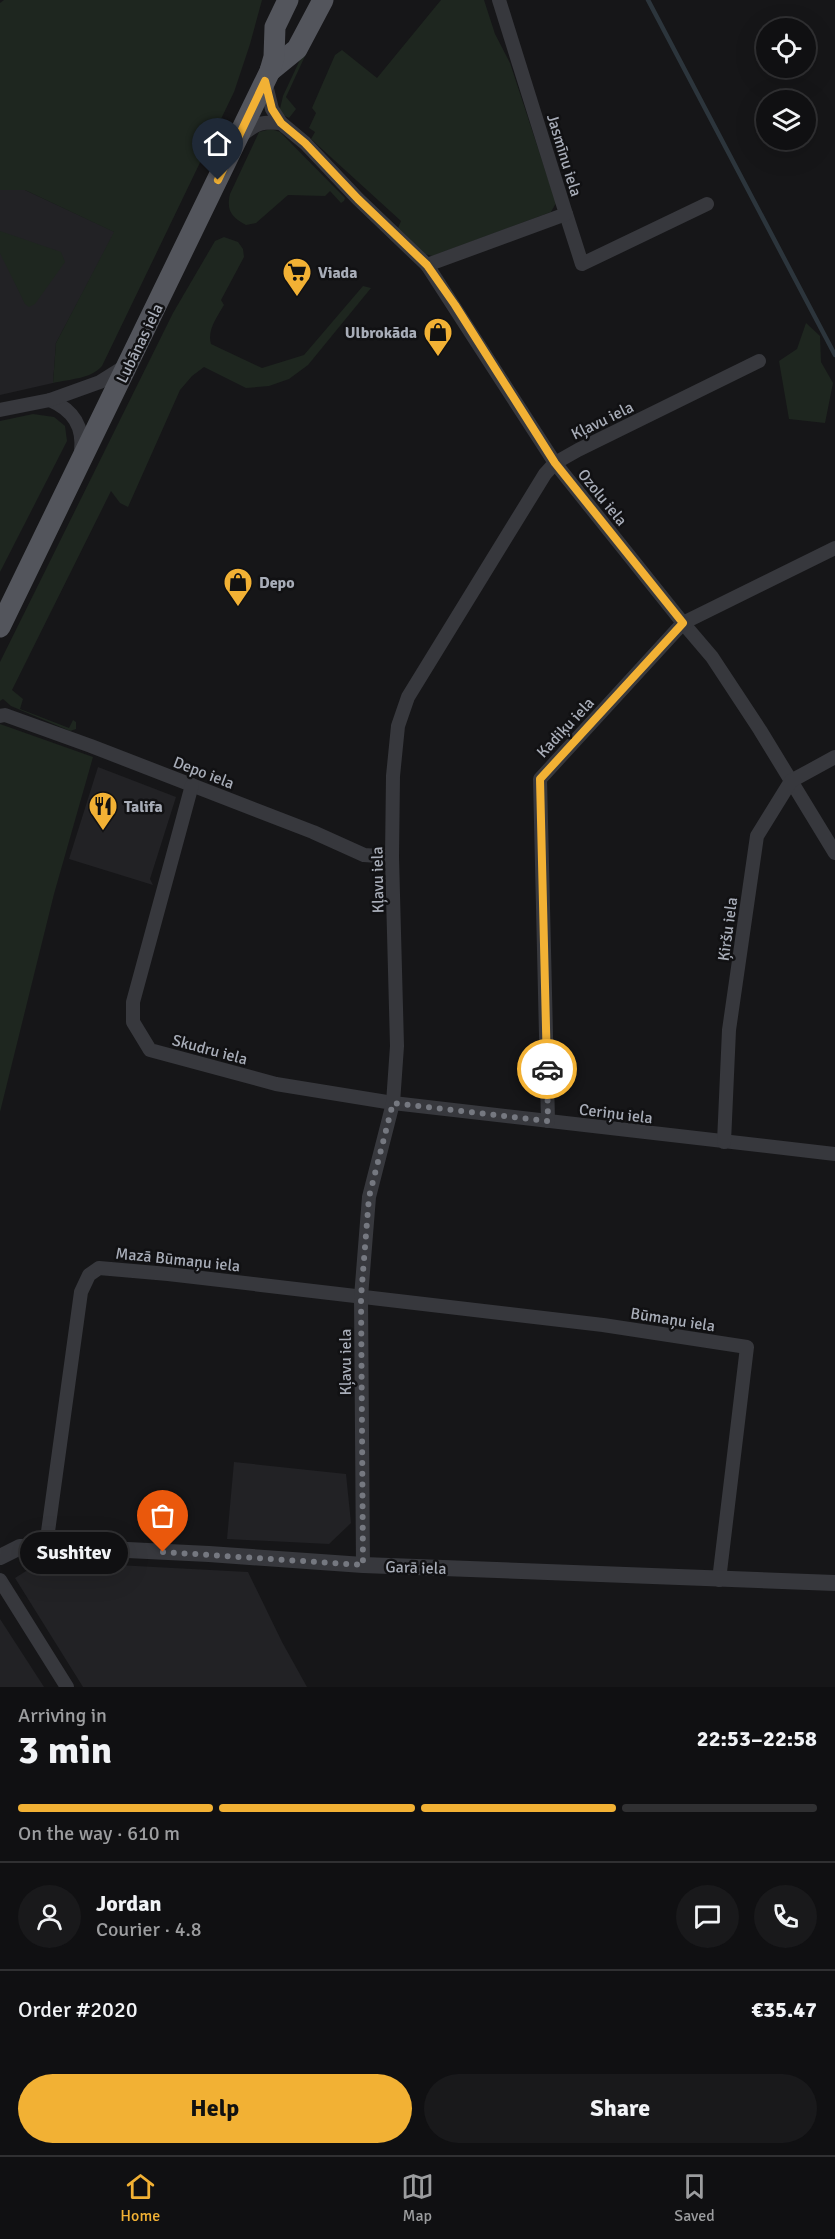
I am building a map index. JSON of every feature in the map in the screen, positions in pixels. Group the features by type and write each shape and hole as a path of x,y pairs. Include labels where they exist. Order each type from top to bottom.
{"main road":[{"path":"278,0 285,28"},
{"name":"Lubānas iela","path":"0,627 130,363 270,70 285,28 288,0"},
{"name":"Lubānas iela","path":"285,28 295,14 300,0"},
{"name":"Lubānas iela","path":"285,28 312,0"},
{"path":"270,70 297,49 323,0"}],"street":[{"name":"Jasmīnu iela","path":"427,265 566,214 499,0"},
{"name":"Ozolu iela","path":"270,70 272,109 281,123 305,143 358,199 427,265 555,463 712,657 760,730 835,853"},
{"path":"237,139 255,125 268,122 281,123"},
{"path":"566,214 582,264 707,204"},
{"name":"Kļavu iela","path":"363,1565 361,1297 369,1197 393,1103 397,1046 392,857 393,776 398,726 408,697 545,474 555,463 759,361"},
{"path":"0,410 50,400 100,382 130,363"},
{"path":"50,400 64,406 74,416 82,438 79,465"},
{"name":"Kadiķu iela","path":"548,1121 540,779 683,623 835,548"},
{"name":"Depo iela","path":"2,714 92,746 364,855 392,857"},
{"name":"Ķiršu iela","path":"724,1142 729,1030 757,836 791,781 835,757"},
{"name":"Skudru iela","path":"192,785 133,1002 133,1022 140,1036 150,1050 253,1078 276,1084 393,1103"},
{"name":"Ceriņu iela","path":"393,1103 835,1154"},
{"name":"Mazā Būmaņu iela","path":"46,1546 81,1292 89,1275 99,1268 118,1269 361,1297"},
{"name":"Būmaņu iela","path":"361,1297 603,1324 747,1347 719,1580"},
{"name":"Garā iela","path":"0,1557 20,1547 46,1546 363,1565 835,1583"},
{"path":"0,1580 67,1687"}],"shaded area":[{"path":"4,0 262,0 234,92 102,366 92,374 53,383 56,343 114,232 25,190 0,190 0,3"},
{"path":"328,0 331,0 286,97 296,109 289,118 279,113 283,96"},
{"path":"441,0 484,0 495,34 510,63 556,203 551,212 432,256 425,254 398,228 401,221 311,139 315,132 309,128 316,113 312,108 335,55 342,50 377,78"},
{"path":"271,129 280,132 345,198 344,201 341,203 330,191 325,196 288,195 256,223 246,225 237,219 231,213 230,194 259,132"},
{"path":"0,190 25,190 115,232 56,343 53,383 0,395"},
{"path":"0,231 61,252 65,262 35,304 29,307 25,304 0,253"},
{"path":"224,237 238,242 243,249 244,257 221,300 224,305 210,334 211,344 262,368 304,355 363,286 371,288 308,365 289,379 269,386 246,388 204,367 192,376 180,390 128,507 120,503 111,491 12,690 23,699 20,709 69,728 73,720 76,722 76,729 70,731 11,706 3,699 0,701 0,662 173,313 215,241"},
{"path":"806,323 820,336 821,362 833,383 825,423 789,419 779,361 797,349"},
{"path":"33,414 54,417 65,426 67,441 0,572 0,421"},
{"path":"0,724 93,757 54,894 0,1112"},
{"path":"98,767 176,797 150,879 153,885 69,859"},
{"path":"234,1462 346,1474 351,1523 329,1544 227,1539"},
{"path":"42,1561 248,1572 307,1687 83,1687 15,1578"},
{"path":"0,1619 44,1687 0,1687"}],"waterway":[{"path":"648,0 835,355"}],"way so far":[{"path":"163,1552 363,1565 361,1297 369,1197 393,1103 548,1121 547,1069"}],"place":[{"name":"Viada","path":"297,298"},
{"name":"Ulbrokāda","path":"438,358"},
{"name":"Depo","path":"238,608"},
{"name":"Talifa","path":"103,832"},
{"name":"Sushitev","path":"163,1552"}],"route":[{"path":"218,180 265,81 272,109 281,123 305,143 358,199 427,265 555,463 683,623 540,779 547,1069"}]}
